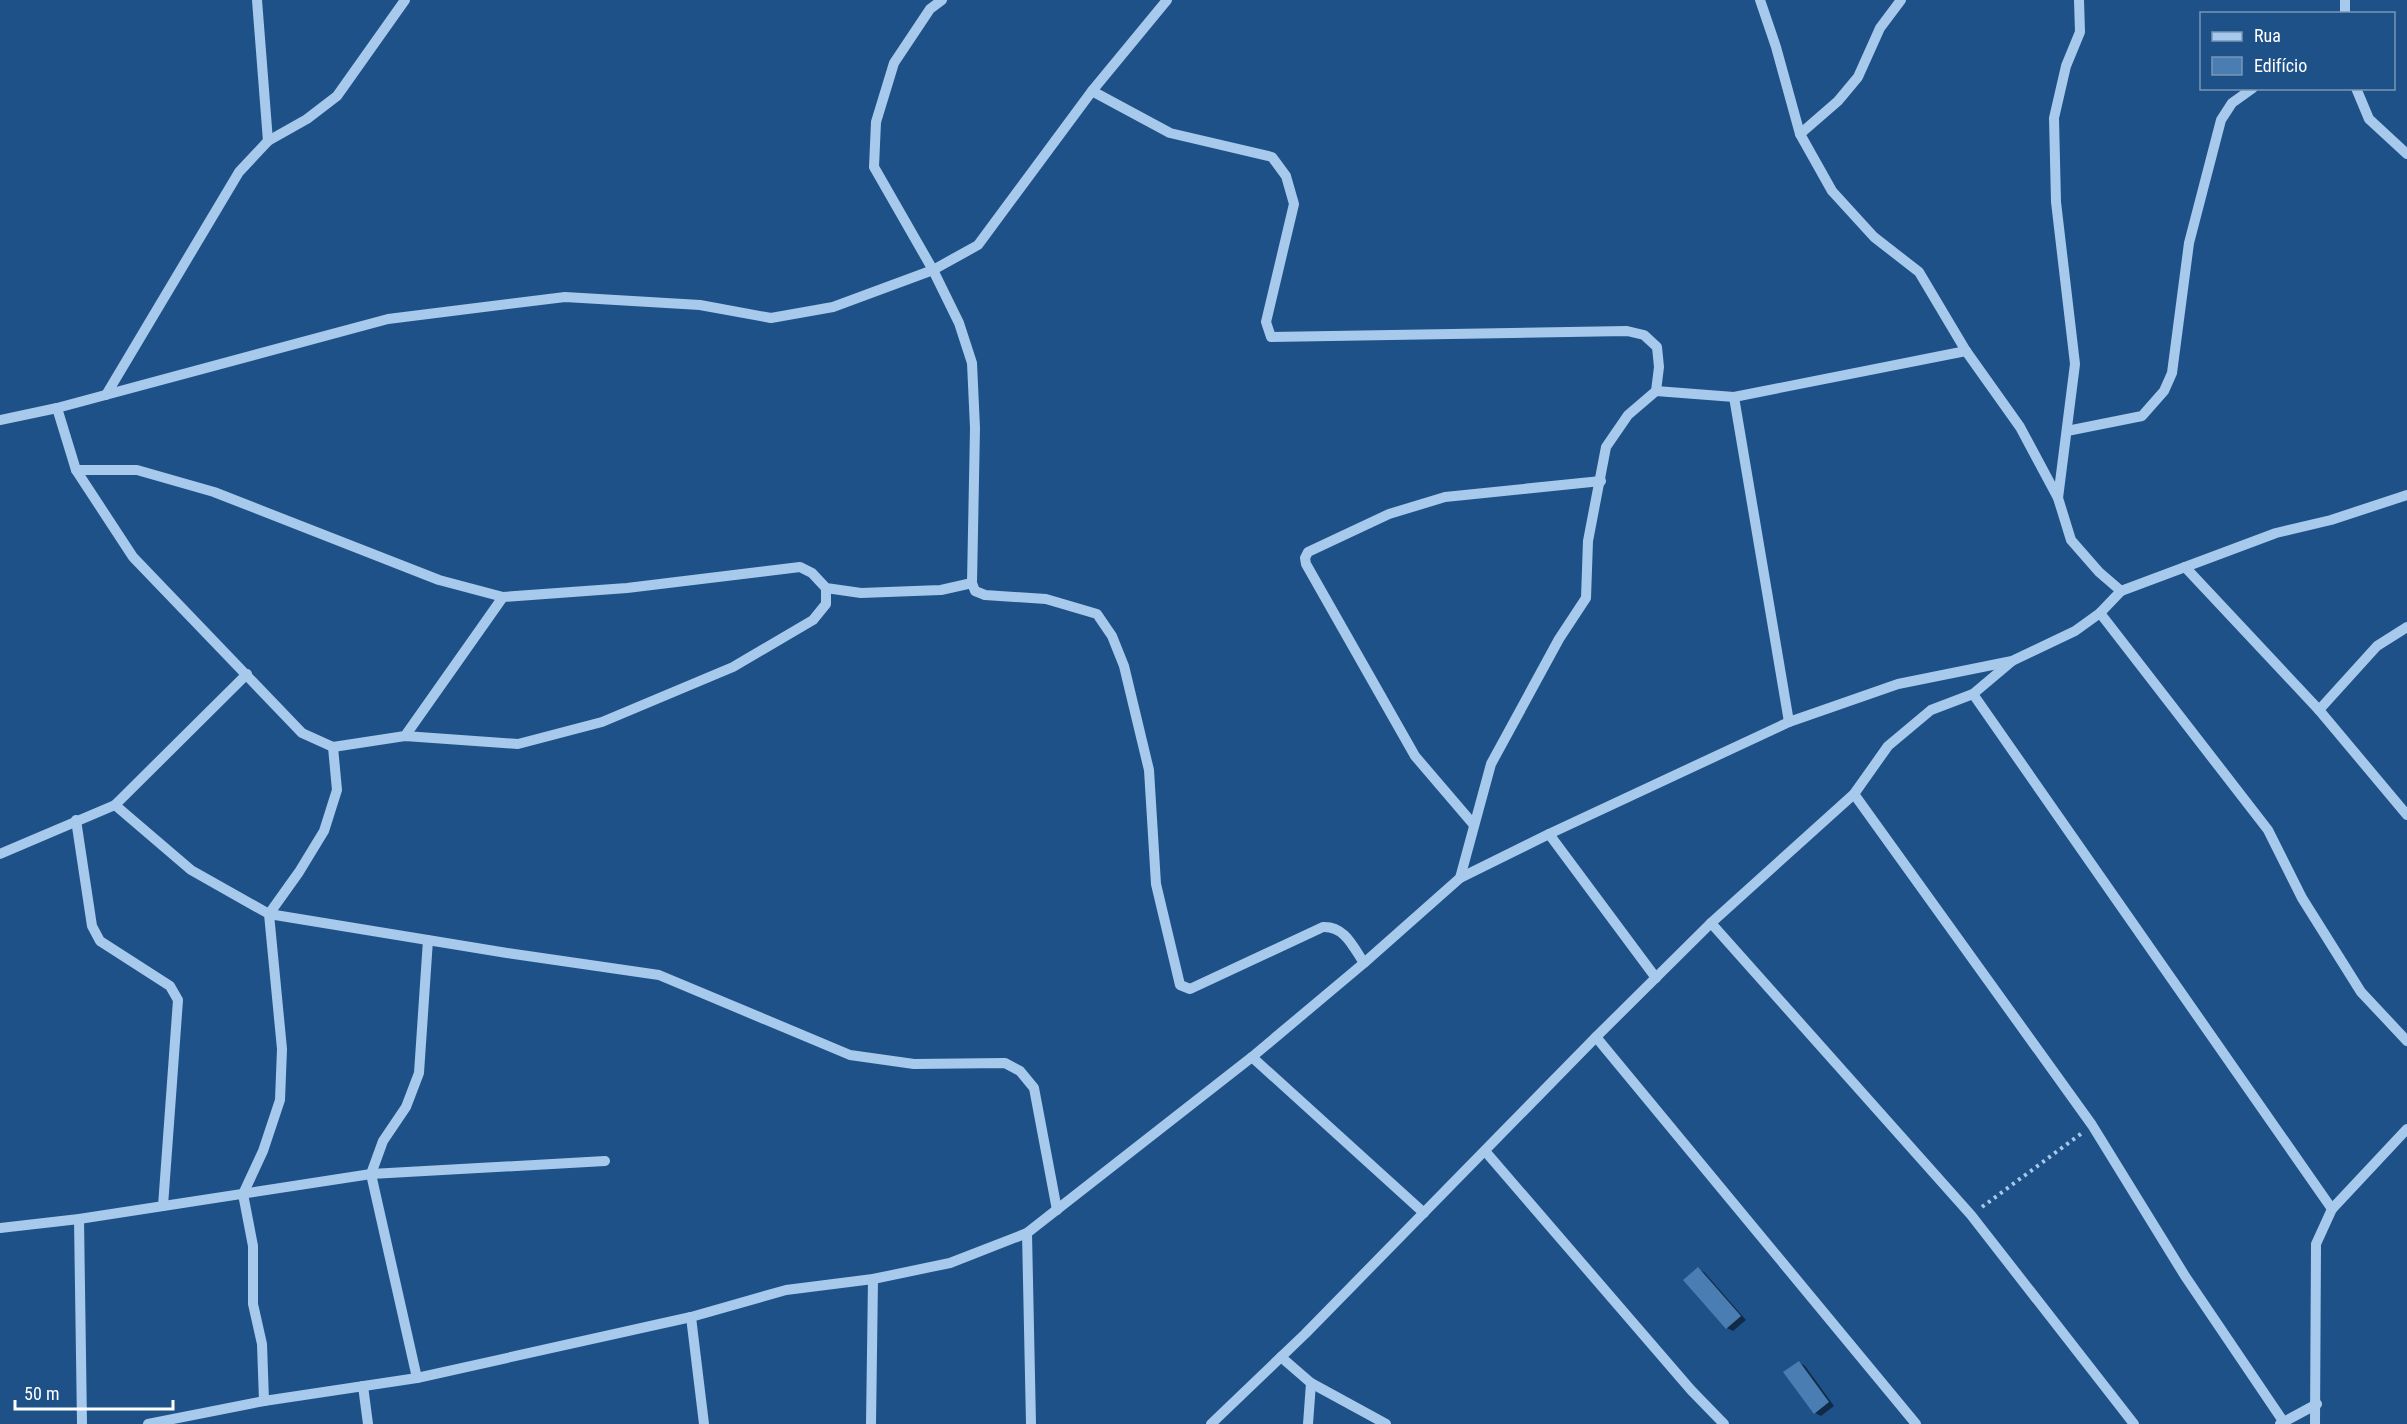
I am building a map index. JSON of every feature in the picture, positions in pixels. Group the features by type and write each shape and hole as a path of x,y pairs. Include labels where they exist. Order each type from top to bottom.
{"street":[{"path":"257,0 268,141"},
{"path":"106,395 239,172 268,141 307,118 337,96 405,0"},
{"path":"942,0 930,9 894,63 876,122 874,167 933,270 959,323 972,363 975,428 972,583 975,591 985,595 1046,599 1097,615 1113,636 1124,666 1149,770 1156,884 1180,986 1190,989 1323,927 1335,926 1344,934 1364,963"},
{"path":"0,420 57,408 388,319 565,297 700,305 771,318 833,307 933,270 978,245 1092,91 1167,0"},
{"path":"1760,0 1776,46 1800,134 1832,191 1874,237 1919,273 1966,351 2020,427 2058,498 2071,540 2099,572 2121,591"},
{"path":"1800,134 1838,101 1858,77 1880,28 1901,0"},
{"path":"2058,498 2075,364 2056,202 2054,118 2066,66 2080,32 2079,0"},
{"path":"2067,431 2142,416 2164,391 2172,373 2189,243 2221,120 2232,103 2250,90"},
{"path":"2357,90 2370,118 2407,154"},
{"path":"1092,91 1170,133 1272,157 1286,176 1294,204 1266,322 1271,337 1627,331 1644,335 1657,347 1659,367 1656,391 1628,415 1606,447 1588,541 1586,598 1559,639 1491,764 1460,878"},
{"path":"1656,391 1734,397 1966,351"},
{"path":"1734,397 1789,722"},
{"path":"57,408 76,470 133,558 302,733 333,747 405,736 518,744 602,722 733,667 813,620 826,604 826,588"},
{"path":"76,470 136,470 214,492 439,580 503,597 627,588 800,567 812,573 826,588 873,593 941,591 972,583"},
{"path":"1474,825 1416,756 1306,564 1305,558 1308,552 1389,514 1445,497 1600,481"},
{"path":"148,1424 264,1401 417,1378 691,1317 786,1290 873,1279 950,1263 1027,1233 1252,1057 1364,963 1460,878 1789,722 1898,684 2012,661 2075,631 2100,613 2121,591 2276,533 2331,520 2407,495"},
{"path":"2185,567 2319,710 2407,815"},
{"path":"405,736 503,597"},
{"path":"2100,613 2268,830 2302,898 2361,992 2407,1041"},
{"path":"2319,710 2377,646 2407,627"},
{"path":"1211,1424 1281,1357 1711,923 1854,794 1888,746 1931,710 1973,694 2012,661"},
{"path":"0,854 115,805 247,674"},
{"path":"1973,694 2332,1209"},
{"path":"264,1401 262,1344 254,1304 253,1245 243,1194 263,1151 280,1100 282,1049 269,914 299,872 324,831 337,790 333,747"},
{"path":"1854,794 2092,1125 2186,1276 2282,1423 2317,1404"},
{"path":"115,805 191,870 269,914 658,975 850,1055 914,1064 1005,1062 1020,1071 1034,1088 1057,1210"},
{"path":"76,820 92,926 100,941 170,986 178,1000 163,1206"},
{"path":"1549,834 1656,978"},
{"path":"1711,923 1971,1215 2134,1424"},
{"path":"417,1378 371,1174 383,1142 406,1107 419,1073 428,940"},
{"path":"1596,1037 1916,1424"},
{"path":"1252,1057 1424,1213"},
{"path":"2315,1424 2317,1404 2316,1244 2332,1209 2407,1129"},
{"path":"1485,1151 1691,1390 1724,1424"},
{"path":"0,1228 80,1219 371,1174 605,1161"},
{"path":"80,1219 82,1424"},
{"path":"1027,1233 1031,1424"},
{"path":"871,1424 873,1279"},
{"path":"691,1317 704,1424"},
{"path":"1281,1357 1311,1383 1386,1424"},
{"path":"1308,1424 1311,1383"},
{"path":"363,1386 368,1424"}],"path":[{"path":"1971,1215 2092,1125"}],"building":[{"path":"1698,1267 1741,1316 1726,1329 1683,1280"},
{"path":"1799,1361 1829,1402 1814,1414 1783,1372"}]}
